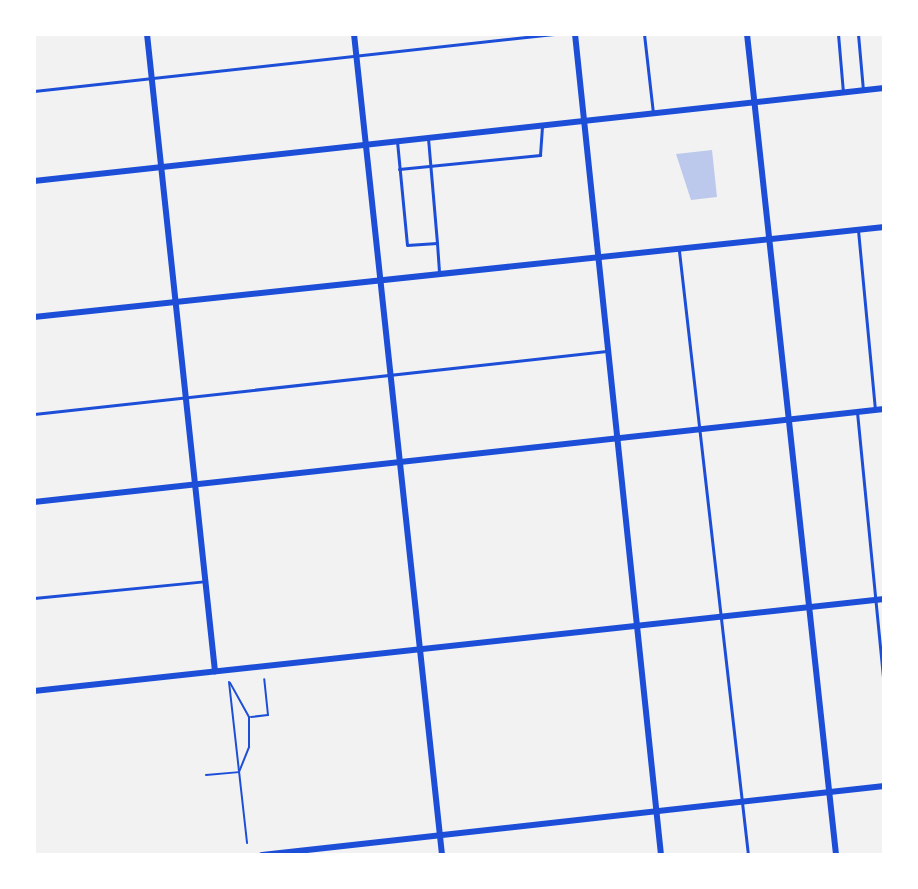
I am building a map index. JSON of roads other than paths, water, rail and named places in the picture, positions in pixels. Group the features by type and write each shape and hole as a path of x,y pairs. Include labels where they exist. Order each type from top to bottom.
{"street":[{"path":"147,34 215,671"},
{"path":"354,34 442,855"},
{"path":"575,34 661,855"},
{"path":"747,34 836,855"},
{"path":"34,181 884,88"},
{"path":"34,317 884,227"},
{"path":"34,502 884,409"},
{"path":"34,691 884,599"},
{"path":"262,855 884,786"}],"lane":[{"path":"34,91 554,34"},
{"path":"644,34 653,113"},
{"path":"838,34 843,92"},
{"path":"858,34 863,90"},
{"path":"399,169 540,155 542,125"},
{"path":"428,138 439,273"},
{"path":"397,141 407,245 437,243"},
{"path":"858,230 875,410"},
{"path":"679,247 748,855"},
{"path":"34,414 607,351"},
{"path":"857,412 884,686"},
{"path":"34,598 206,581"}]}
